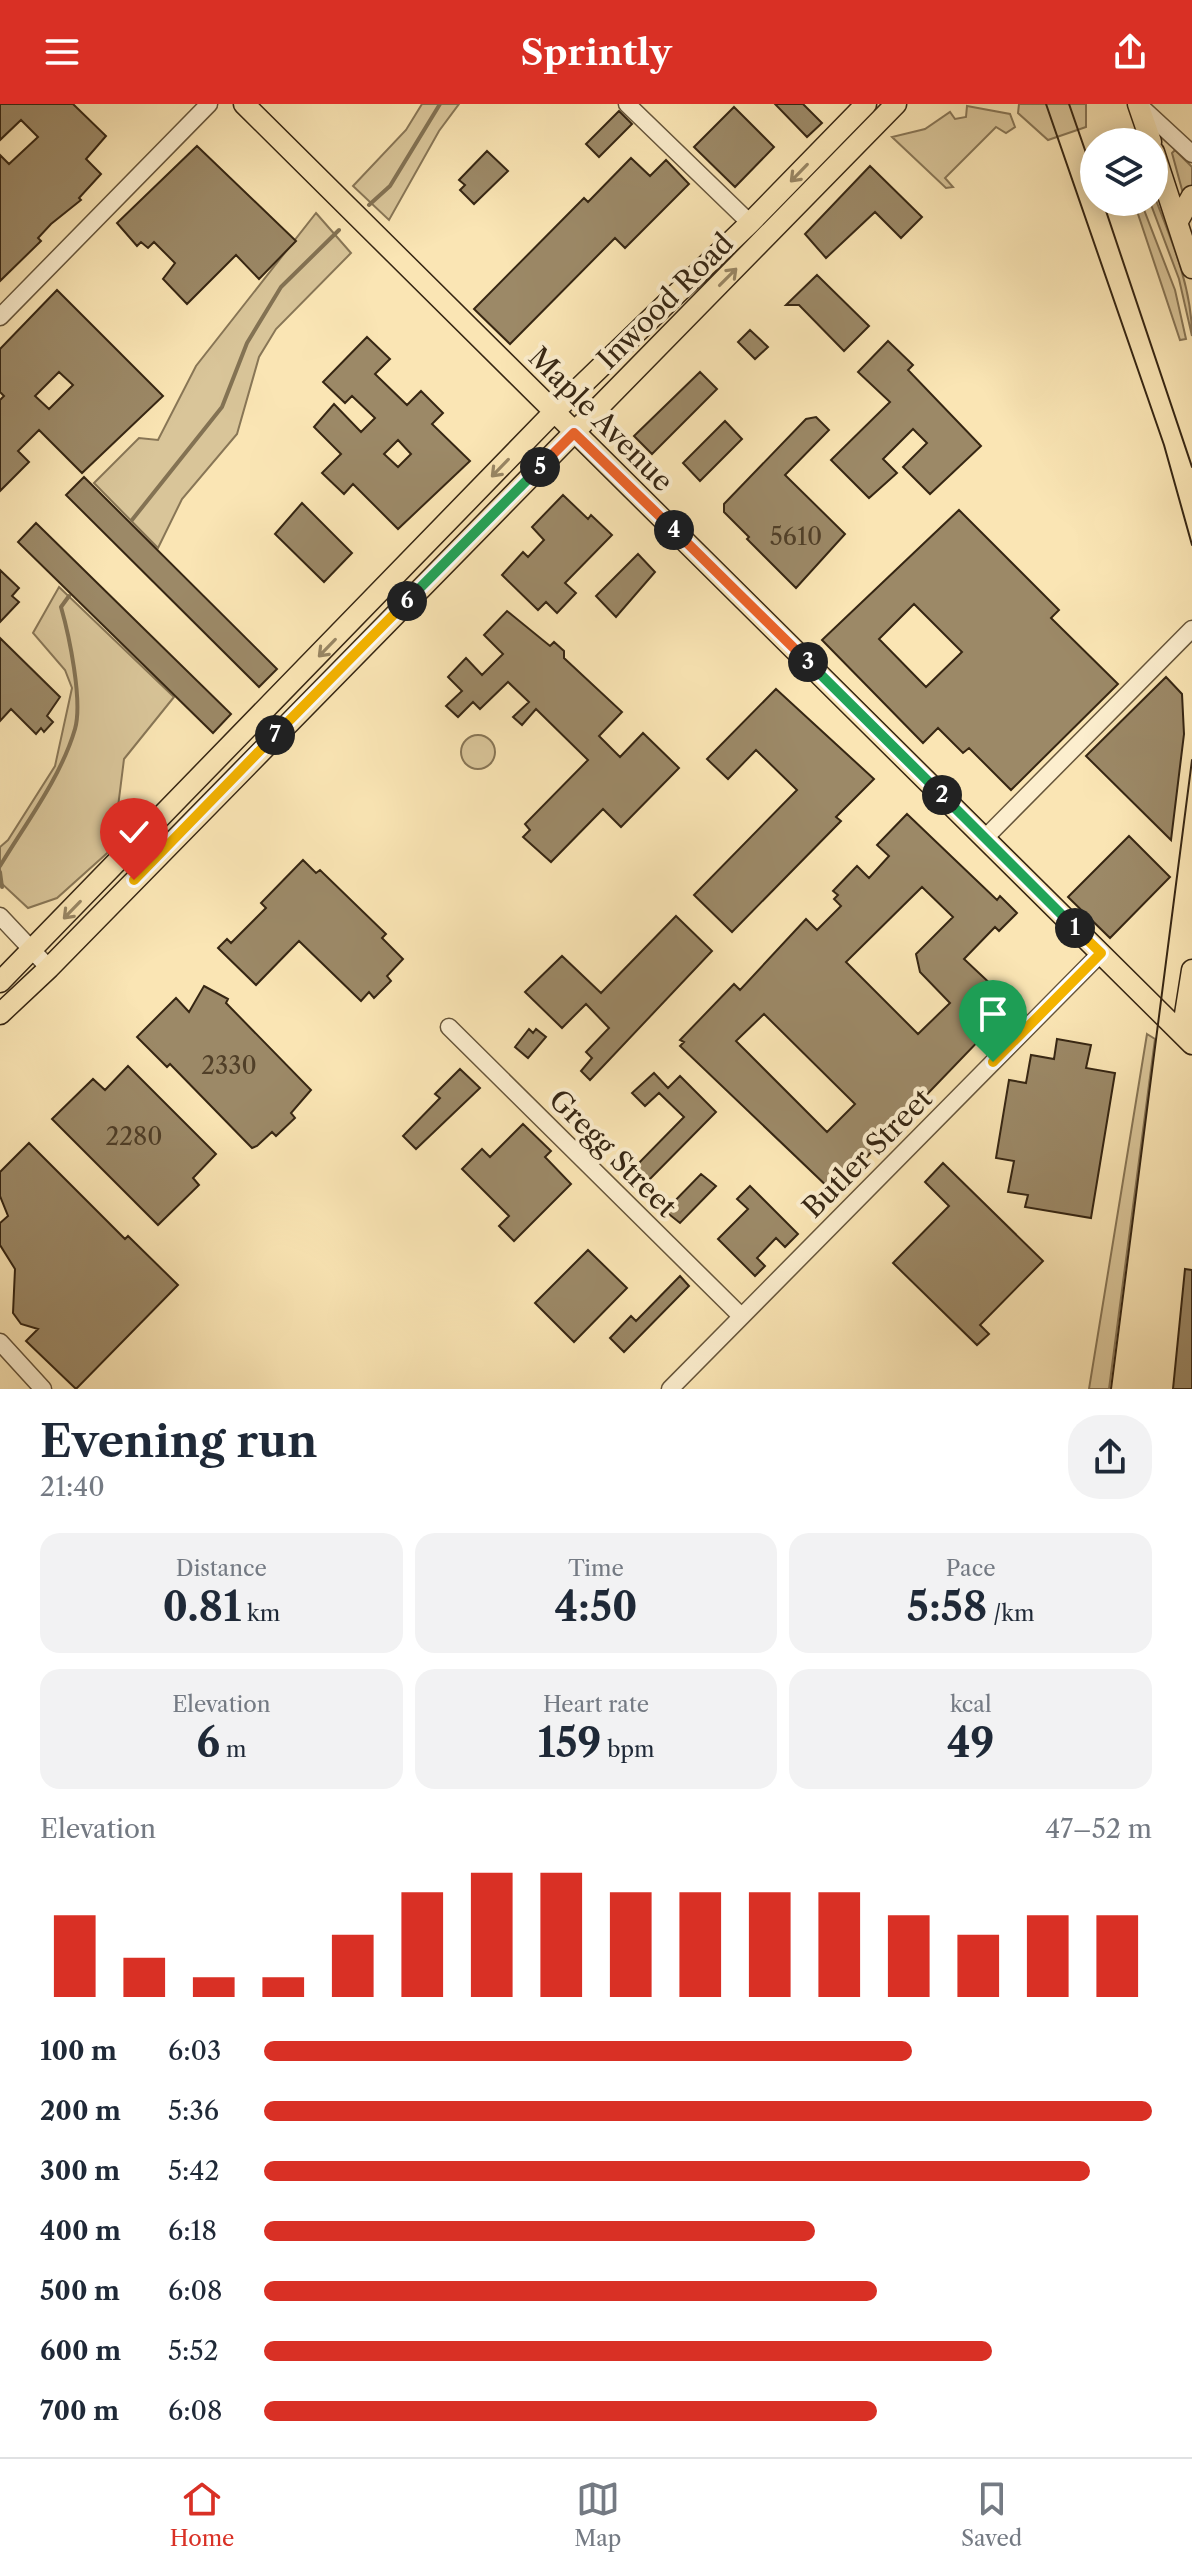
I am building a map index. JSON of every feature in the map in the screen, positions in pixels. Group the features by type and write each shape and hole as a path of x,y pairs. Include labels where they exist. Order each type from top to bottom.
{"main road":[{"name":"Maple Avenue","path":"244,104 1187,1039"},
{"name":"Inwood Road","path":"0,982 554,412 862,117 896,104"},
{"path":"1138,104 1146,128"},
{"name":"Inwood Road","path":"0,1014 49,968 303,706 767,238 862,117"},
{"path":"1168,192 1192,268"},
{"path":"1178,221 1192,196"},
{"path":"750,223 767,238"},
{"path":"654,315 673,332"},
{"path":"449,522 460,548"},
{"path":"286,691 303,706"},
{"path":"1146,998 1172,997 1190,979"},
{"path":"1187,1039 1190,979"}],"street":[{"path":"0,317 209,104"},
{"path":"627,104 750,223"},
{"path":"1138,104 1192,154"},
{"path":"985,838 1192,629"},
{"path":"0,916 49,968"},
{"name":"Butler Street","path":"670,1389 1101,953"},
{"name":"Gregg Street","path":"449,1027 741,1316"},
{"path":"0,1342 43,1389"}],"shaded area":[{"path":"422,104 459,104 439,131 389,220 353,186 406,130"},
{"path":"1019,104 1086,104 1086,127 1048,140 1018,113"},
{"path":"967,106 1010,114 1015,127 1006,133 996,127 945,178 953,187 946,188 892,137 925,129 950,112 955,119 966,117"},
{"path":"1175,150 1192,167 1192,193 1184,197 1172,153"},
{"path":"316,213 351,253 276,329 259,357 237,434 182,499 158,548 94,483 139,438 158,440 196,366"},
{"path":"1139,216 1146,216 1175,290 1186,339 1180,340"},
{"path":"1155,216 1162,216 1184,281 1192,336 1179,279"},
{"path":"59,587 174,697 124,759 117,815 124,838 57,898 28,908 0,882 0,847 8,840 55,766 72,688 65,670 33,633"},
{"path":"478,735 490,740 495,752 490,764 478,769 466,764 461,752 466,740"},
{"path":"1147,1034 1155,1039 1109,1389 1089,1389"}],"building":[{"path":"0,104 73,104 106,136 86,159 101,174 79,198 81,200 51,224 38,238 41,241 0,281 0,155 9,164 38,137 21,120 0,140"},
{"path":"775,104 803,104 822,123 807,137"},
{"path":"734,107 774,147 735,187 694,147"},
{"path":"619,111 632,124 599,157 586,144"},
{"path":"197,146 296,241 259,279 236,255 187,304 163,279 175,263 154,242 148,248 141,242 137,246 117,223"},
{"path":"487,151 508,171 474,204 460,190 465,185 459,180"},
{"path":"631,158 650,176 666,160 689,184 625,248 615,238 510,344 474,309 584,198 588,202"},
{"path":"870,166 922,217 901,238 875,212 826,258 805,234"},
{"path":"817,275 869,326 844,351 799,305 786,305"},
{"path":"57,290 163,396 82,473 39,430 18,451 29,462 0,491 0,400 4,396 0,392 0,349","holes":["59,372 73,385 49,409 35,396"]},
{"path":"750,330 768,347 755,359 738,342"},
{"path":"367,337 390,359 375,374 407,405 421,391 443,413 432,424 470,461 398,529 353,484 344,494 322,473 341,454 314,427 334,404 361,432 375,418 352,396 345,403 323,382","holes":["398,440 411,454 398,467 384,454"]},
{"path":"888,341 913,365 908,370 981,446 930,494 903,467 927,443 913,429 883,459 897,473 869,498 831,460 890,402 858,372"},
{"path":"700,372 717,389 652,454 634,436"},
{"path":"816,417 829,430 785,475 845,534 796,588 747,539 749,537 724,512 724,504 806,419"},
{"path":"725,421 742,439 700,481 683,463"},
{"path":"84,477 277,669 259,687 66,495"},
{"path":"563,495 588,519 591,515 612,535 565,583 576,593 557,613 546,602 538,610 502,575 523,552 528,557 544,540 532,527"},
{"path":"302,503 352,553 324,582 275,534"},
{"path":"959,510 1059,610 1051,618 1118,684 1011,790 969,748 963,753 938,728 923,743 822,640","holes":["914,604 962,652 926,687 879,639"]},
{"path":"36,523 231,714 213,733 18,542"},
{"path":"638,554 655,572 616,617 596,596"},
{"path":"0,570 19,588 12,596 19,602 0,622"},
{"path":"507,611 550,646 554,642 564,651 564,658 622,712 599,736 620,757 643,733 679,768 621,827 603,809 551,862 523,837 530,830 525,824 588,760 536,709 522,725 513,717 529,702 508,682 480,709 473,702 458,717 446,706 462,691 448,677 466,658 482,675 503,654 484,635"},
{"path":"0,638 60,697 47,716 53,722 44,732 41,728 36,734 11,709 0,721"},
{"path":"1166,677 1182,694 1184,734 1171,840 1086,756"},
{"path":"776,689 874,779 836,817 841,821 732,932 694,895 797,790 756,750 728,779 707,759"},
{"path":"907,814 997,900 1000,896 1017,913 999,931 995,927 964,959 1013,1005 833,1192 680,1046 684,1042 680,1040 734,984 740,990 806,919 817,930 841,906 834,899 838,895 833,891 857,866 869,878 889,856 877,845","holes":["922,887 953,917 916,954 920,972 950,1003 918,1034 846,962","764,1014 855,1104 827,1132 736,1041"]},
{"path":"1129,836 1170,877 1110,938 1068,897"},
{"path":"303,860 316,873 320,870 386,934 382,938 403,959 387,976 391,981 374,998 369,992 361,1001 299,941 256,985 218,948 227,939 231,943 266,908 261,903"},
{"path":"676,916 712,951 590,1080 581,1071 592,1058 586,1052 609,1028 586,1004 562,1028 525,992 562,956 601,993"},
{"path":"204,986 228,999 226,1003 311,1090 291,1113 295,1118 276,1136 272,1132 252,1148 170,1064 167,1067 137,1037 176,998 189,1012"},
{"path":"529,1029 533,1033 536,1029 546,1037 528,1058 515,1047"},
{"path":"1057,1039 1091,1045 1086,1068 1115,1073 1091,1218 1025,1207 1028,1195 1008,1192 1014,1161 996,1158 1009,1080 1026,1083 1031,1055 1054,1059"},
{"path":"128,1066 216,1154 193,1178 199,1185 158,1225 52,1119 93,1079 105,1090"},
{"path":"460,1069 480,1088 416,1149 403,1136 440,1098 435,1094"},
{"path":"654,1073 668,1088 680,1076 716,1112 643,1186 630,1172 684,1117 659,1093 645,1106 632,1093"},
{"path":"523,1124 551,1151 545,1157 571,1184 514,1241 499,1226 509,1216 462,1169 482,1149 490,1157"},
{"path":"29,1143 125,1239 128,1236 178,1285 76,1389 26,1341 38,1329 21,1324 13,1313 15,1269 0,1245 0,1223 8,1216 0,1196 0,1172"},
{"path":"943,1163 1043,1261 980,1325 989,1334 977,1345 893,1263 949,1206 925,1182"},
{"path":"701,1174 716,1186 680,1223 665,1211"},
{"path":"750,1186 798,1234 785,1247 776,1238 757,1258 765,1266 755,1276 718,1239 748,1209 737,1199"},
{"path":"588,1250 627,1288 574,1342 535,1303"},
{"path":"1185,1269 1192,1270 1192,1389 1173,1389"},
{"path":"680,1276 689,1286 624,1352 610,1338 631,1316 636,1321"}],"waterway":[{"path":"369,205 390,186 440,104"},
{"path":"132,520 222,407 247,343 281,287 339,230"},
{"path":"0,866 52,782 75,729 76,685 61,607 69,596"},
{"path":"0,872 2,887"}],"tram line":[{"path":"1046,104 1164,445 1192,545"},
{"path":"1069,104 1080,136"},
{"path":"1108,216 1192,467"},
{"path":"1111,1389 1192,760"}],"route":[{"path":"134,880 574,433 1101,953 993,1062"}]}
